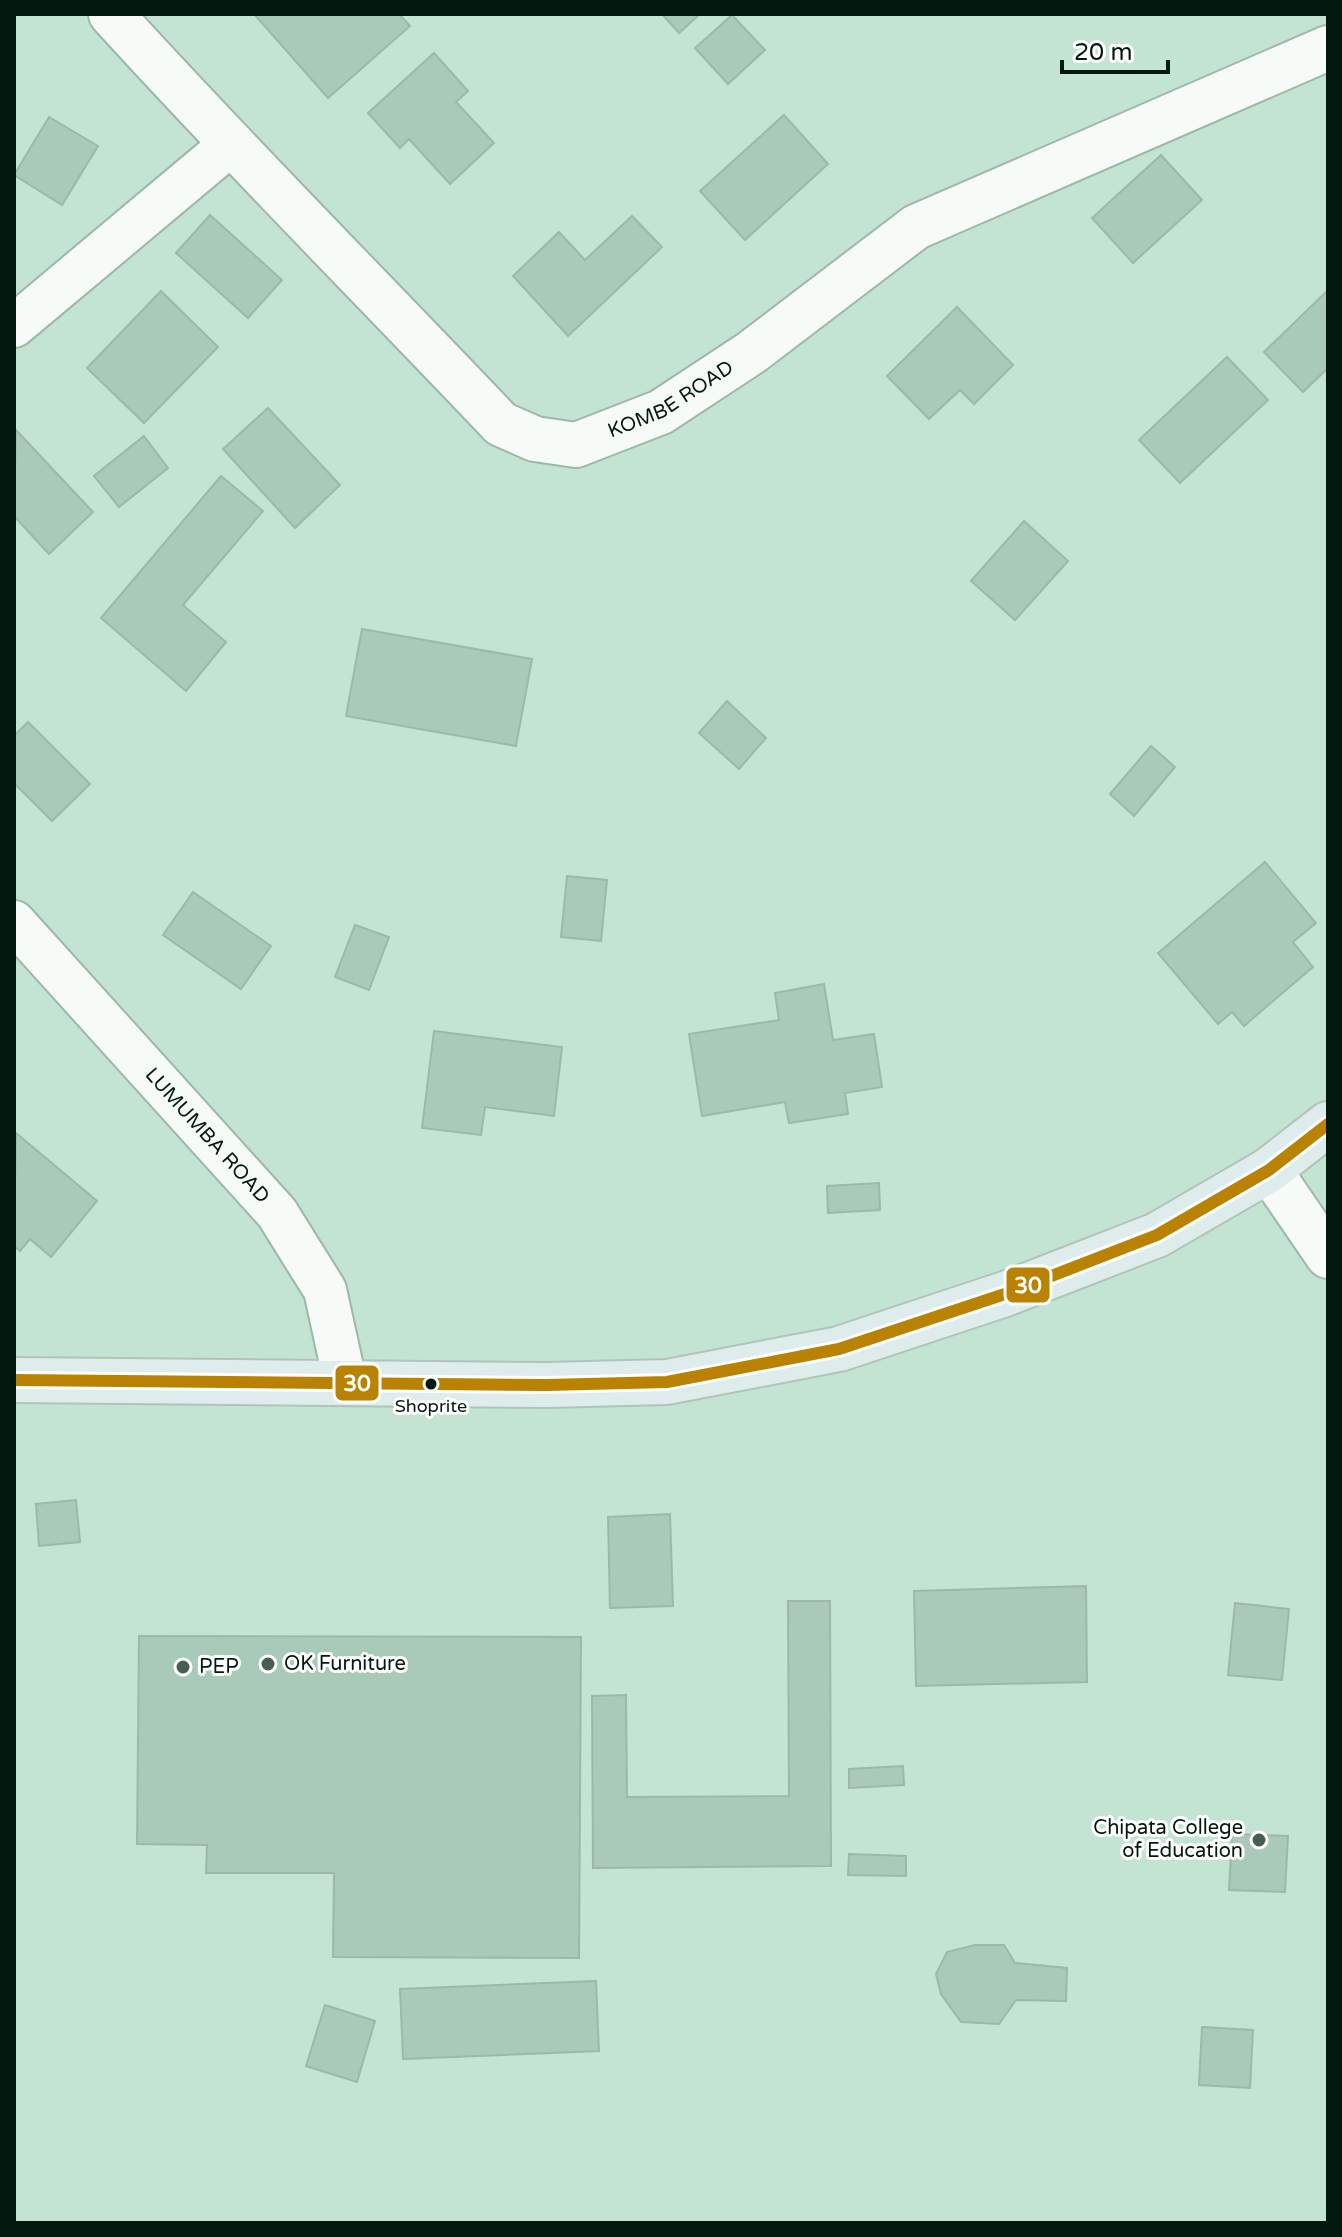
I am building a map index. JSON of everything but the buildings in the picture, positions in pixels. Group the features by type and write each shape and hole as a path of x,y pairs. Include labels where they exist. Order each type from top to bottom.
{"highway":[{"path":"14,1380 547,1385 667,1382 839,1349 1005,1294 1157,1235 1269,1170 1328,1124"}],"street":[{"name":"KOMBE ROAD","path":"111,14 230,145 303,215 501,424 535,439 576,445 661,412 752,352 916,227 1328,48"},
{"path":"14,326 230,145"},
{"name":"LUMUMBA ROAD","path":"14,922 277,1213 325,1290 345,1381"},
{"path":"1269,1170 1328,1256"}],"transit line":[{"name":"30","path":"14,1380 547,1385 667,1382 839,1349 1005,1294 1157,1235 1269,1170 1328,1124"}],"place":[{"name":"Shoprite","path":"431,1384"},
{"name":"OK Furniture","path":"268,1664"},
{"name":"PEP","path":"183,1667"},
{"name":"Chipata College of Education","path":"1259,1840"}]}
